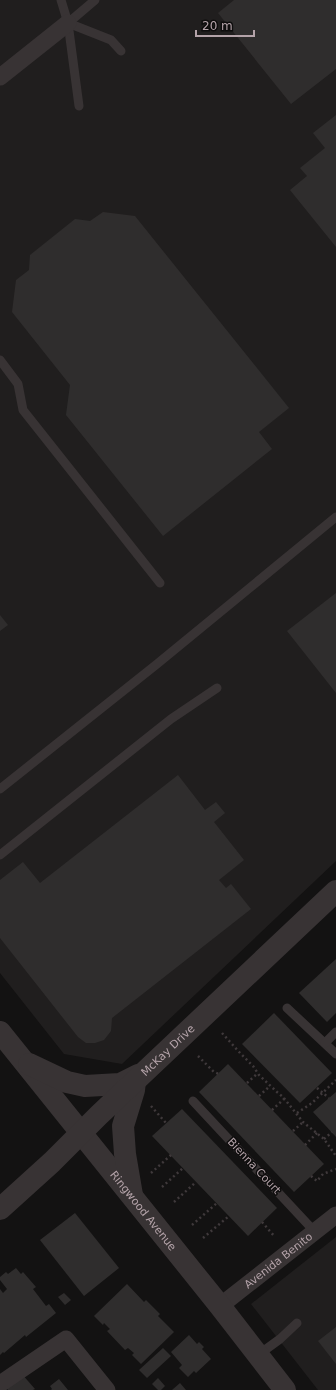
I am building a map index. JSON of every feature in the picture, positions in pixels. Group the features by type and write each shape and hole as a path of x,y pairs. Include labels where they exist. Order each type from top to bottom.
{"street":[{"path":"0,77 68,23"},
{"name":"McKay Drive","path":"0,1209 52,1162 80,1133 336,891"},
{"name":"Ringwood Avenue","path":"0,1032 220,1306 285,1390"},
{"path":"23,1061 67,1082 85,1086 120,1084 140,1076"},
{"path":"132,1196 125,1154 123,1126 140,1076"},
{"name":"Avenida Benito","path":"220,1306 336,1215"},
{"path":"0,1384 66,1339 107,1390"}],"lane":[{"path":"61,0 68,23 79,106"},
{"path":"68,23 95,0"},
{"path":"68,23 111,40 121,51"},
{"path":"0,360 18,384 23,410 160,583"},
{"path":"0,789 157,664 336,517"},
{"path":"0,855 170,719 216,688"},
{"path":"287,1008 325,1042 336,1054"},
{"path":"325,1042 336,1032"},
{"name":"Bienna Court","path":"193,1101 315,1232"},
{"path":"258,1355 280,1339 297,1323"}],"path":[{"path":"222,1033 254,1066 258,1073 270,1086 284,1098 303,1122 324,1139 335,1154"},
{"path":"198,1056 214,1072 219,1074"},
{"path":"247,1083 258,1073"},
{"path":"297,1113 312,1103 336,1080"},
{"path":"259,1096 270,1086"},
{"path":"316,1088 329,1098"},
{"path":"272,1110 284,1098"},
{"path":"148,1103 166,1123"},
{"path":"293,1131 303,1122"},
{"path":"324,1139 332,1132"},
{"path":"305,1144 317,1133"},
{"path":"151,1173 171,1155"},
{"path":"162,1187 183,1168"},
{"path":"311,1176 316,1181 323,1174 336,1169"},
{"path":"174,1202 196,1182"},
{"path":"192,1225 217,1204"},
{"path":"203,1238 229,1216"},
{"path":"262,1222 275,1238"}],"shaded area":[{"path":"0,0 336,0 336,861 122,1064 64,1054 0,973"},
{"path":"336,1237 336,1390 318,1390 251,1304"}],"building":[{"path":"234,0 336,0 336,69 291,104 218,13"},
{"path":"336,115 336,247 290,190 307,176 300,168 325,148 313,133"},
{"path":"103,212 135,216 289,408 259,432 272,449 163,536 66,415 70,385 12,312 16,280 29,270 30,255 75,219 90,221"},
{"path":"336,593 336,693 287,631"},
{"path":"0,615 8,625 0,631"},
{"path":"178,775 205,810 216,802 225,813 214,822 244,860 219,880 226,888 231,884 251,909 112,1018 111,1031 104,1040 95,1043 86,1043 78,1037 0,938 0,880 23,862 40,883"},
{"path":"336,959 336,1013 327,1022 299,993"},
{"path":"274,1013 332,1073 300,1103 242,1044"},
{"path":"228,1064 324,1164 294,1192 199,1092"},
{"path":"336,1092 336,1137 313,1112"},
{"path":"182,1109 277,1208 248,1236 152,1136"},
{"path":"75,1213 119,1268 84,1296 40,1240"},
{"path":"16,1268 21,1274 23,1272 36,1287 33,1289 46,1306 49,1304 56,1313 0,1355 0,1289 3,1293 7,1289 0,1280 0,1277 6,1272 8,1274"},
{"path":"127,1284 144,1302 146,1300 160,1314 158,1316 174,1332 141,1364 132,1355 134,1353 128,1348 125,1350 107,1331 110,1329 104,1323 103,1325 94,1316"},
{"path":"64,1293 71,1300 65,1305 58,1297"},
{"path":"336,1327 336,1364 318,1341"},
{"path":"189,1335 197,1344 199,1342 204,1347 202,1349 211,1359 196,1373 194,1371 188,1377 179,1368 182,1365 171,1352"},
{"path":"163,1348 171,1356 147,1378 139,1370"},
{"path":"21,1373 35,1389 8,1390 5,1386"},
{"path":"158,1378 165,1386 161,1390 158,1390 152,1384"},
{"path":"59,1379 68,1390 51,1390 52,1389 50,1386"},
{"path":"180,1383 186,1390 172,1390"}]}
